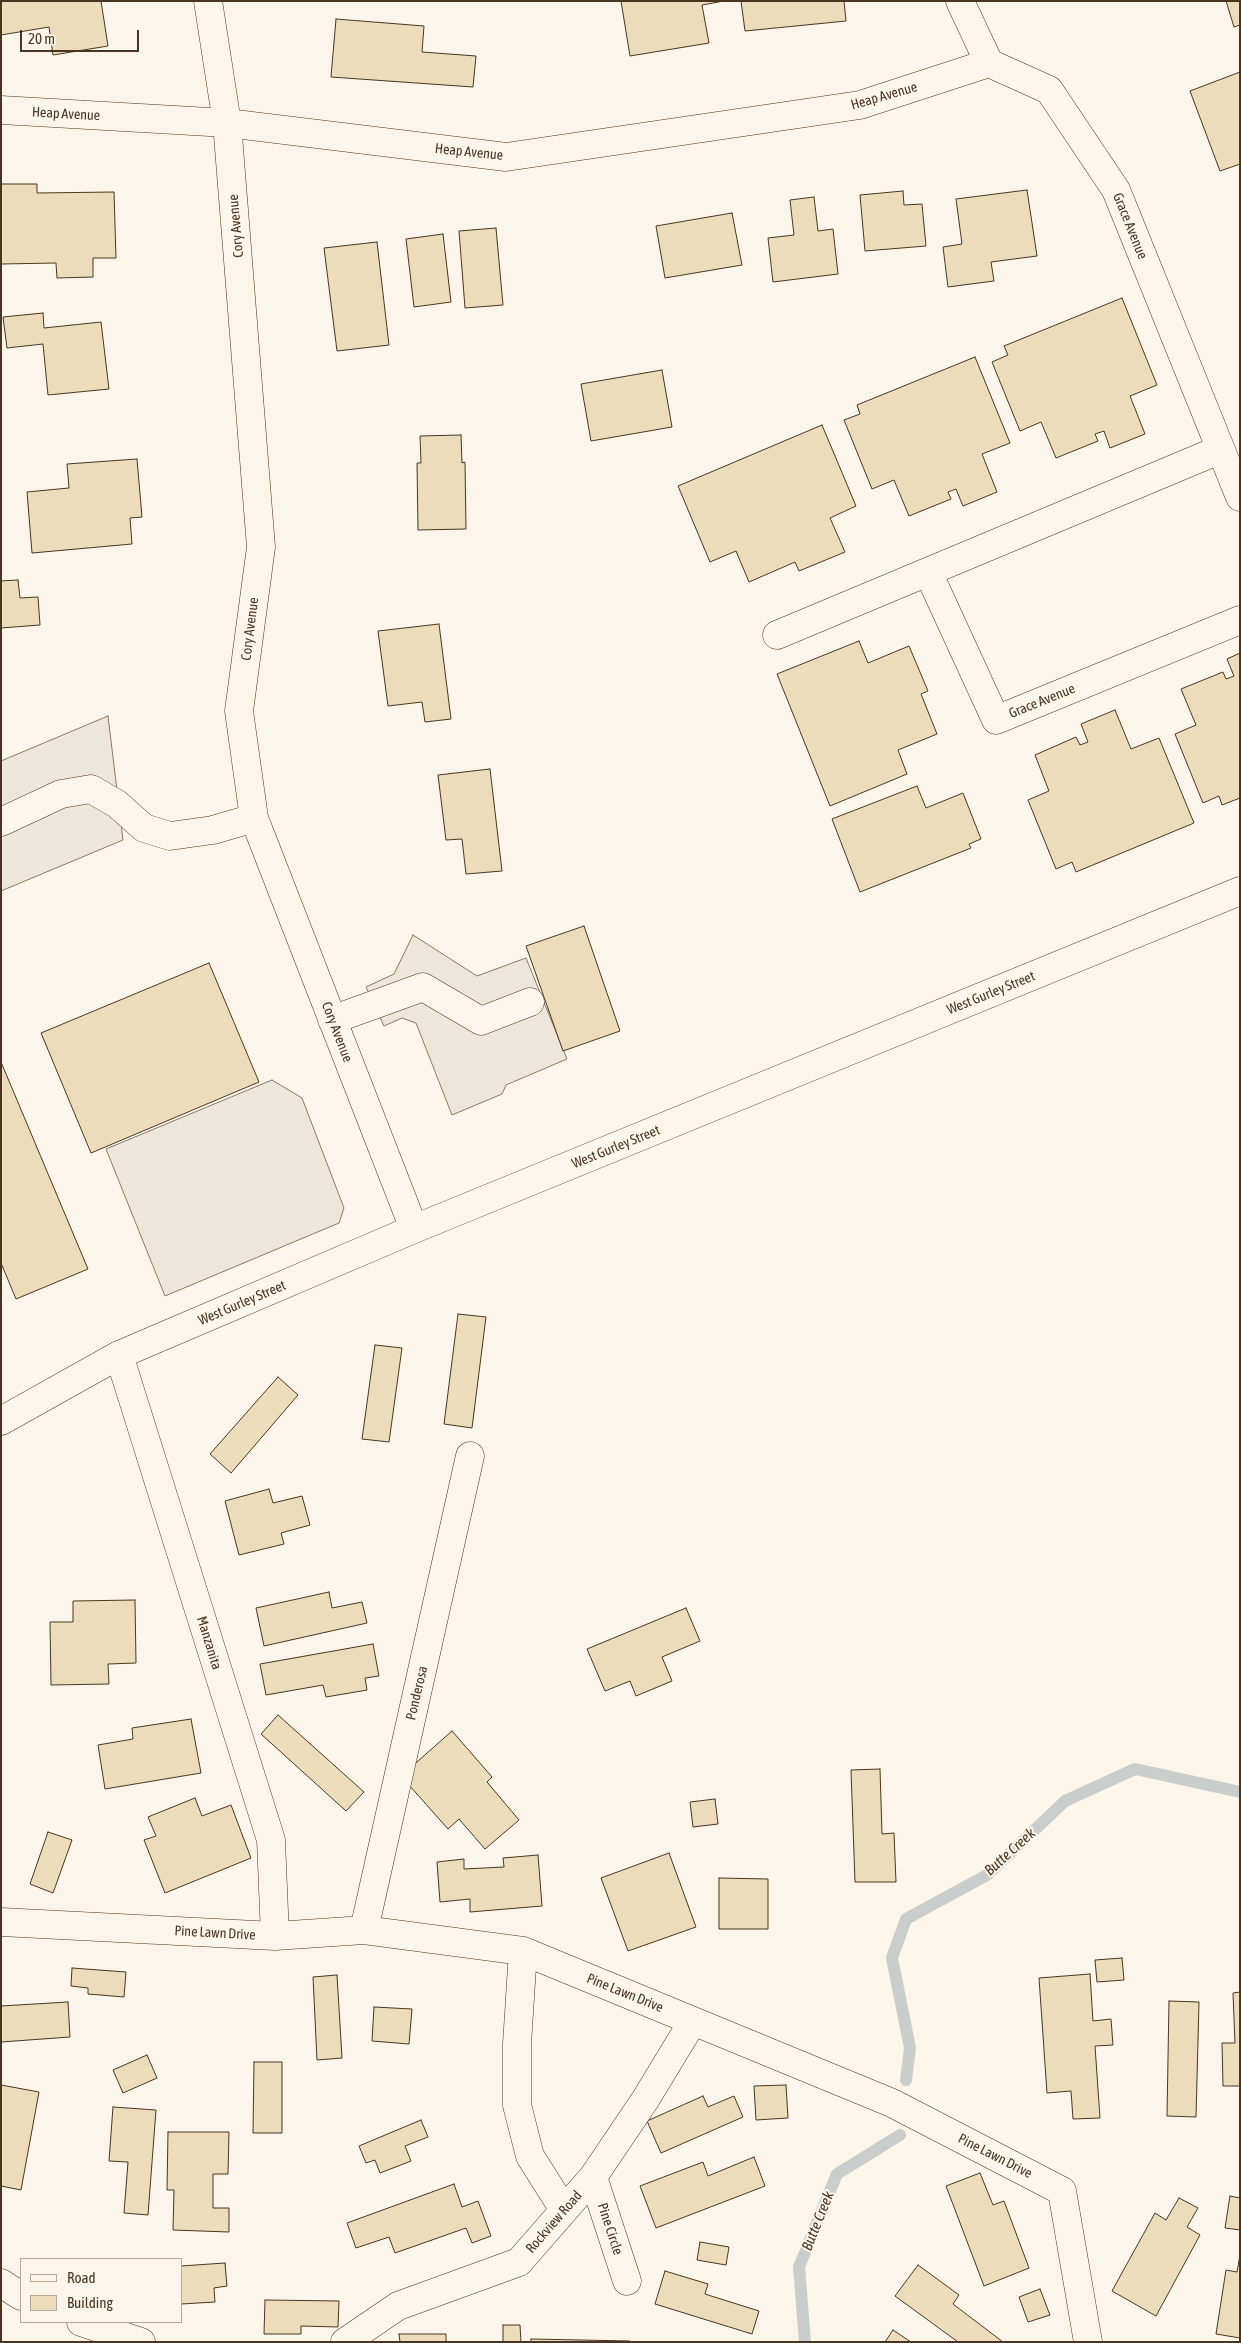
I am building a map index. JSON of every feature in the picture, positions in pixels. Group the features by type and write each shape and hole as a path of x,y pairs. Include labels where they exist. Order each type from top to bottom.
{"street":[{"name":"Cory Avenue","path":"208,1 227,123 261,546 239,711 254,818 414,1229"},
{"path":"960,1 989,63"},
{"name":"Heap Avenue","path":"1,110 227,123 506,158 860,105 989,63"},
{"name":"Grace Avenue","path":"989,63 1049,90 1116,190 1219,450 1240,497"},
{"path":"777,635 1219,450"},
{"name":"Grace Avenue","path":"928,572 996,720 1240,620"},
{"path":"1,822 61,794 91,789 117,804 144,828 170,836 213,830 254,818"},
{"name":"West Gurley Street","path":"1,1421 119,1355 414,1229 1240,891"},
{"path":"332,1020 423,987 481,1021 530,1002"},
{"name":"Manzanita","path":"119,1355 271,1840 275,1936"},
{"name":"Ponderosa","path":"364,1930 470,1456"},
{"name":"Pine Lawn Drive","path":"1,1922 275,1936 364,1930 523,1951 892,2103 1062,2191 1088,2342"},
{"path":"523,1951 517,2044 517,2105 530,2156 564,2210"},
{"name":"Rockview Road","path":"345,2342 398,2306 519,2262 593,2177 646,2100 693,2021"},
{"name":"Pine Circle","path":"593,2177 627,2281"},
{"path":"1,2283 20,2295"},
{"path":"84,2323 141,2342"}],"shaded area":[{"path":"108,716 123,840 1,891 1,761"},
{"path":"413,935 477,976 526,958 567,1059 506,1085 502,1094 452,1115 416,1023 402,1018 384,1026 366,987 394,974"},
{"path":"272,1080 302,1098 344,1208 339,1223 165,1296 106,1149"}],"building":[{"path":"1,1 101,1 108,46 53,55 49,27 1,35"},
{"path":"621,1 724,1 702,5 709,43 630,56"},
{"path":"741,1 844,1 846,21 745,31"},
{"path":"1226,1 1240,1 1240,25 1234,27"},
{"path":"336,19 424,26 422,52 476,56 473,87 331,77"},
{"path":"1240,72 1240,164 1220,171 1190,91"},
{"path":"1,184 37,184 37,193 114,192 116,258 93,258 93,277 57,278 56,263 1,264"},
{"path":"1027,190 1037,256 991,262 994,281 948,287 943,247 962,244 956,199"},
{"path":"903,191 904,205 922,204 926,246 865,251 860,195"},
{"path":"814,197 818,231 833,229 838,274 773,282 768,238 794,235 790,200"},
{"path":"732,213 742,265 665,278 656,226"},
{"path":"496,228 503,305 465,308 459,231"},
{"path":"443,234 451,302 414,307 406,239"},
{"path":"377,242 389,345 337,351 324,248"},
{"path":"1122,298 1157,385 1130,396 1145,434 1110,448 1104,431 1095,434 1098,441 1056,458 1041,422 1020,431 992,362 1008,355 1004,346"},
{"path":"43,313 44,328 101,322 109,389 48,395 43,344 7,348 3,317"},
{"path":"975,357 1010,443 982,454 997,492 963,506 956,489 948,492 951,499 909,516 894,480 872,489 844,420 860,414 857,405"},
{"path":"662,370 672,427 591,441 581,384"},
{"path":"822,425 856,506 830,518 845,552 799,571 795,562 749,582 736,551 710,562 678,486"},
{"path":"461,435 462,463 465,462 466,529 418,530 417,463 421,463 420,436"},
{"path":"137,459 142,517 130,518 132,544 32,553 27,492 69,488 67,464"},
{"path":"18,580 20,598 38,597 40,625 1,628 1,581"},
{"path":"439,624 451,719 425,722 422,702 388,706 378,631"},
{"path":"859,641 868,663 909,646 928,691 921,694 937,734 898,750 907,774 830,806 777,674"},
{"path":"1240,653 1240,798 1222,805 1219,796 1203,803 1175,734 1196,725 1181,689 1223,672 1226,679 1234,676 1227,659"},
{"path":"1115,710 1131,749 1159,738 1194,823 1076,872 1072,862 1056,869 1028,800 1049,791 1035,755 1076,737 1080,745 1088,742 1081,724"},
{"path":"490,769 502,871 466,874 462,839 446,840 438,775"},
{"path":"917,786 926,808 963,793 981,839 969,844 971,848 860,892 832,819"},
{"path":"584,926 620,1031 563,1051 526,946"},
{"path":"209,963 259,1082 91,1153 41,1033"},
{"path":"1,1062 88,1269 16,1299 1,1263"},
{"path":"458,1314 486,1317 472,1428 444,1424"},
{"path":"375,1345 402,1348 389,1442 362,1439"},
{"path":"278,1377 298,1395 231,1473 210,1454"},
{"path":"269,1489 273,1503 302,1496 310,1525 281,1533 284,1544 239,1555 225,1501"},
{"path":"329,1592 332,1608 362,1602 367,1623 264,1646 256,1608"},
{"path":"135,1600 136,1663 108,1664 109,1684 51,1685 50,1622 73,1622 73,1601"},
{"path":"686,1608 700,1641 662,1657 672,1681 636,1696 630,1681 605,1691 587,1649"},
{"path":"373,1644 379,1676 365,1678 367,1690 326,1697 323,1685 266,1695 260,1664"},
{"path":"278,1715 364,1792 346,1811 261,1734"},
{"path":"191,1719 201,1773 105,1789 98,1745 133,1739 132,1728"},
{"path":"452,1731 492,1777 487,1782 519,1820 485,1849 459,1819 448,1829 401,1776"},
{"path":"880,1769 882,1834 894,1833 896,1882 855,1882 851,1770"},
{"path":"195,1798 202,1816 231,1805 251,1858 165,1893 144,1840 156,1836 148,1817"},
{"path":"715,1799 718,1824 693,1827 690,1802"},
{"path":"48,1832 72,1840 53,1893 30,1884"},
{"path":"669,1853 696,1927 628,1951 601,1878"},
{"path":"538,1855 542,1906 470,1912 470,1899 440,1902 437,1862 464,1859 464,1869 504,1867 503,1858"},
{"path":"719,1878 768,1879 768,1929 719,1929"},
{"path":"1122,1958 1124,1980 1097,1982 1095,1960"},
{"path":"72,1968 126,1972 124,1997 88,1994 88,1988 71,1986"},
{"path":"1090,1974 1093,2021 1111,2019 1113,2045 1095,2046 1100,2118 1073,2119 1071,2091 1047,2093 1039,1978"},
{"path":"337,1975 342,2058 317,2060 313,1977"},
{"path":"1240,1992 1240,2086 1223,2086 1222,2043 1235,2043 1233,1993"},
{"path":"1169,2001 1199,2002 1196,2117 1167,2116"},
{"path":"68,2002 70,2037 1,2042 1,2006"},
{"path":"374,2007 412,2009 409,2044 372,2041"},
{"path":"147,2055 157,2078 123,2093 113,2070"},
{"path":"254,2062 282,2062 282,2133 253,2133"},
{"path":"1,2085 39,2092 21,2190 1,2186"},
{"path":"786,2085 788,2118 756,2120 754,2086"},
{"path":"703,2096 708,2107 734,2096 743,2117 661,2153 647,2121"},
{"path":"113,2107 156,2110 148,2215 124,2213 128,2162 109,2161"},
{"path":"421,2120 428,2137 405,2146 411,2161 380,2173 375,2160 366,2163 359,2146"},
{"path":"168,2132 229,2132 228,2174 213,2174 213,2208 229,2208 229,2232 173,2230 174,2190 167,2190"},
{"path":"754,2157 765,2186 656,2228 640,2186 703,2162 708,2176"},
{"path":"980,2173 993,2205 1004,2201 1029,2268 984,2286 946,2186"},
{"path":"454,2184 462,2207 478,2201 491,2236 472,2243 466,2228 395,2253 389,2237 356,2248 347,2223"},
{"path":"1230,2196 1240,2198 1240,2230 1225,2228"},
{"path":"1179,2198 1198,2208 1187,2227 1200,2235 1156,2316 1112,2291 1155,2213 1166,2220"},
{"path":"700,2242 729,2247 726,2265 697,2260"},
{"path":"1240,2255 1240,2338 1216,2334 1226,2270 1237,2272"},
{"path":"225,2263 227,2286 214,2288 215,2302 182,2304 182,2266"},
{"path":"918,2265 959,2295 953,2304 1003,2342 958,2342 895,2296"},
{"path":"665,2271 708,2284 705,2294 759,2311 752,2334 655,2304"},
{"path":"1040,2289 1050,2315 1028,2322 1019,2297"},
{"path":"265,2300 339,2301 338,2327 301,2326 301,2334 264,2334"},
{"path":"503,2325 520,2325 521,2342 503,2342"},
{"path":"893,2330 911,2342 885,2342"},
{"path":"399,2334 446,2334 446,2342 400,2342"},
{"path":"531,2339 630,2341 630,2342 531,2342"}],"waterway":[{"name":"Butte Creek","path":"906,2080 910,2048 892,1958 906,1919 987,1875 1065,1801 1135,1769 1240,1792"},
{"name":"Butte Creek","path":"805,2342 799,2267 837,2174 900,2135"}]}
